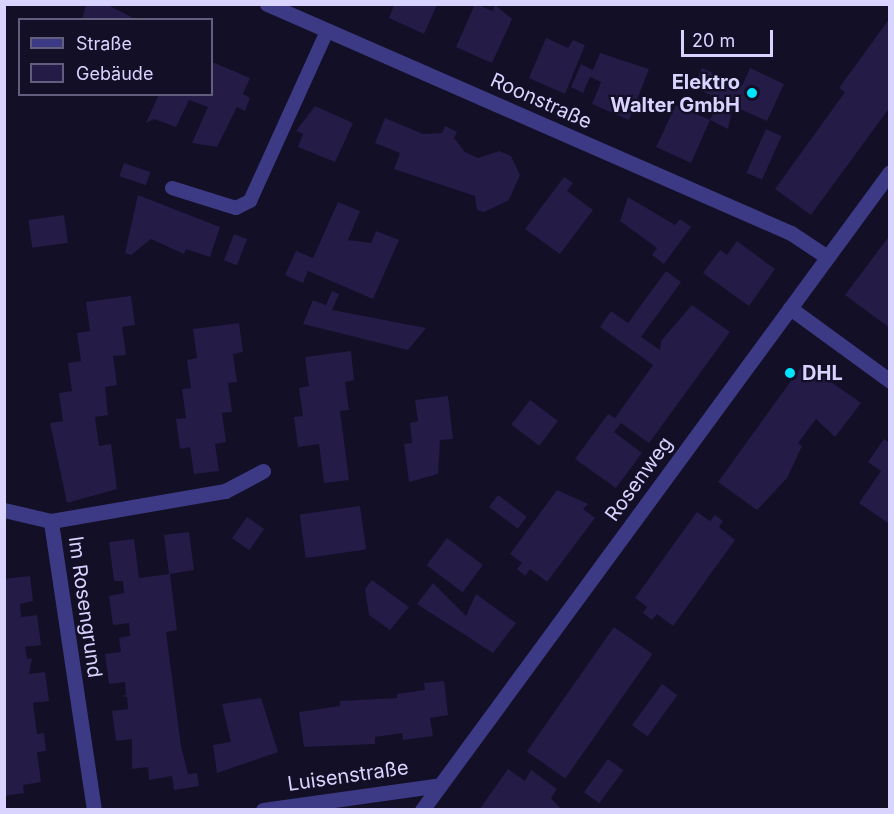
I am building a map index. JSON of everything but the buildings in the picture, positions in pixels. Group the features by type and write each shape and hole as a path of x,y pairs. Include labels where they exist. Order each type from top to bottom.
{"street":[{"name":"Roonstraße","path":"267,4 791,233 827,257"},
{"name":"Rosenweg","path":"422,810 890,172"},
{"path":"790,308 890,381"},
{"name":"Im Rosengrund","path":"94,810 51,521 225,490 263,471"},
{"path":"4,510 51,521"},
{"name":"Luisenstraße","path":"263,810 440,785"}],"lane":[{"path":"172,188 236,208 250,201 327,31"}],"place":[{"name":"Elektro Walter GmbH","path":"752,93"},
{"name":"DHL","path":"790,373"}]}
